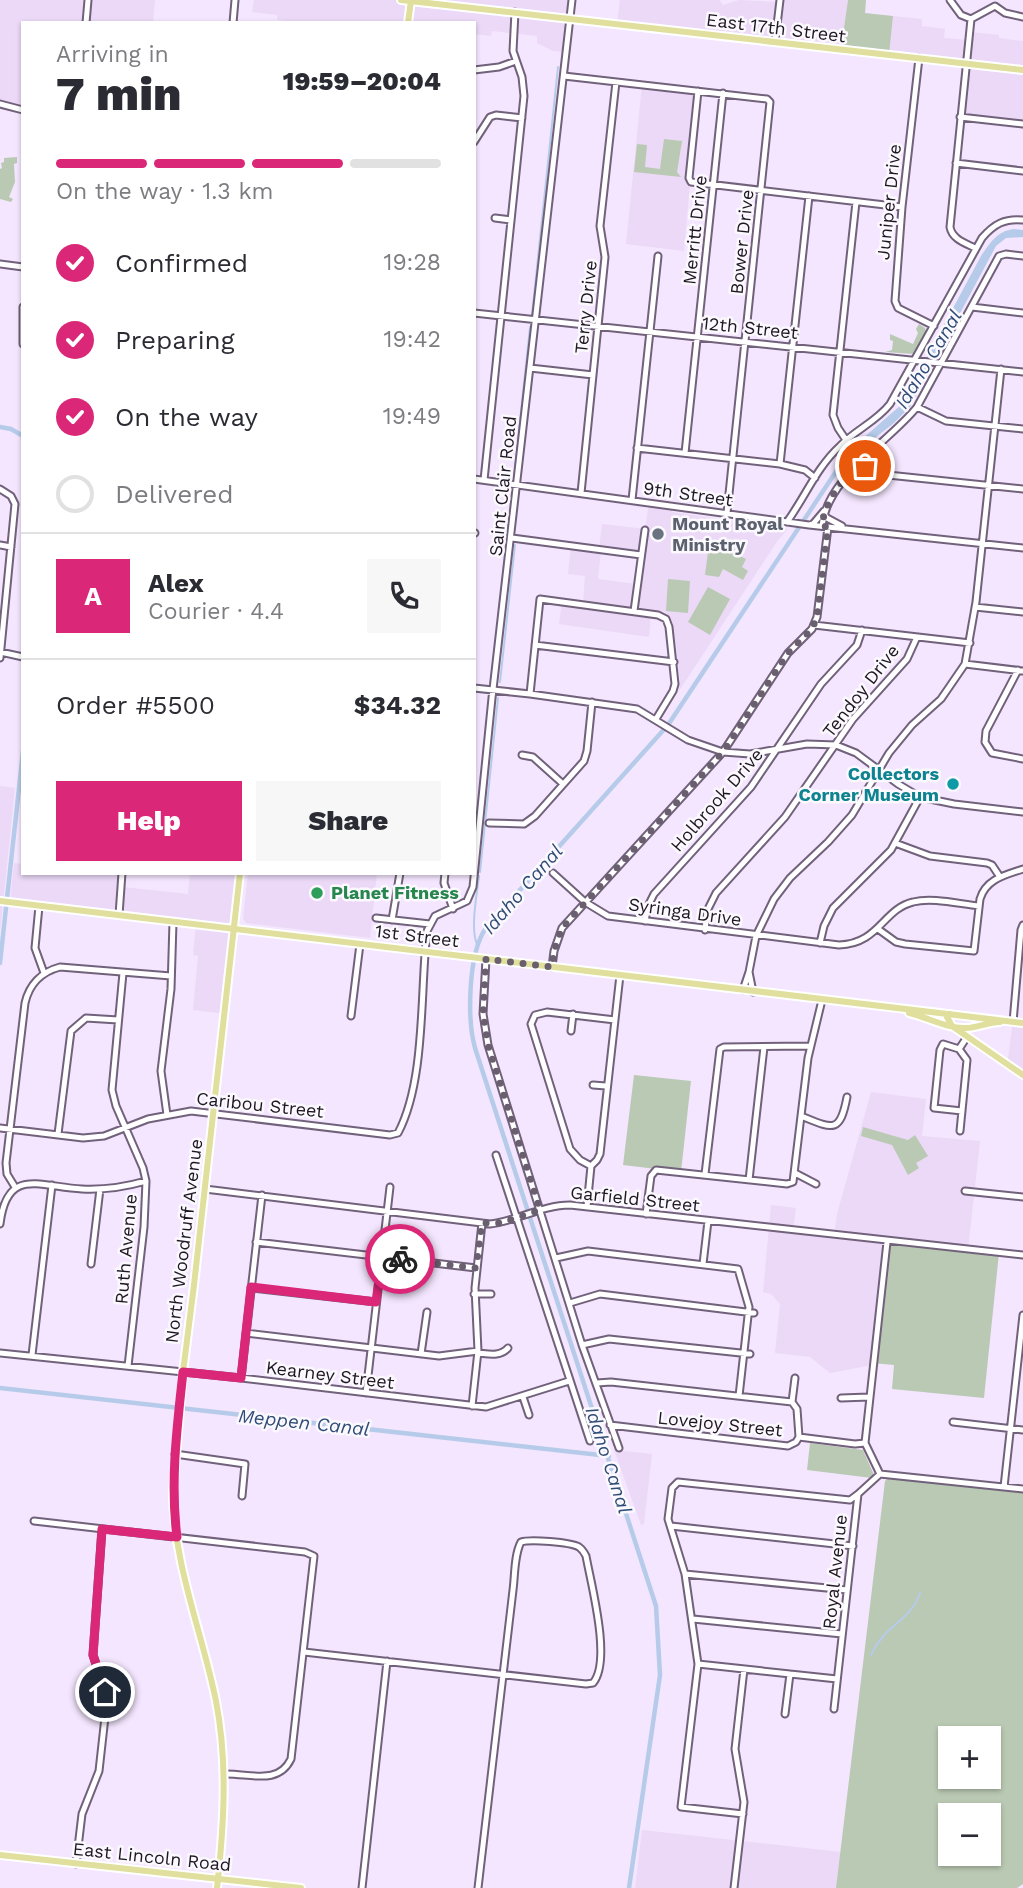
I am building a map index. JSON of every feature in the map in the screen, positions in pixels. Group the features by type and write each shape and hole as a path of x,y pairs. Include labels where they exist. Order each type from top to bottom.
{"main road":[{"name":"East 17th Street","path":"401,0 1023,70"},
{"path":"408,21 411,1"},
{"name":"North Woodruff Avenue","path":"217,1888 225,1806 221,1727 185,1583 173,1508 178,1413 240,875"},
{"name":"1st Street","path":"5,902 1023,1023"},
{"name":"1st Street","path":"873,1006 916,1014 966,1028 985,1023 1013,1022"},
{"path":"950,1014 947,1017 952,1026 1023,1075"},
{"name":"East Lincoln Road","path":"0,1855 301,1888"}],"street":[{"path":"86,21 88,0"},
{"path":"233,21 235,0"},
{"name":"Saint Clair Road","path":"477,821 512,538 572,0"},
{"path":"775,41 780,0"},
{"path":"950,0 961,15 971,19"},
{"path":"975,248 956,239 951,233 971,19 995,3 1005,13 1023,17"},
{"path":"484,480 522,118 524,85 512,45 515,12"},
{"name":"Juniper Drive","path":"919,58 902,207 895,301 898,308 933,326"},
{"path":"476,70 499,67 516,61"},
{"path":"564,76 723,93"},
{"name":"Terry Drive","path":"581,493 606,257 600,226 616,82"},
{"path":"698,90 689,180 902,207"},
{"name":"Bower Drive","path":"723,93 769,99 727,513"},
{"name":"Merritt Drive","path":"685,453 723,93"},
{"path":"0,104 21,109"},
{"path":"476,139 490,117 522,118"},
{"path":"960,117 1023,124"},
{"path":"956,163 1023,171"},
{"path":"780,464 809,196"},
{"path":"846,440 833,415 856,202"},
{"path":"495,218 511,220"},
{"path":"790,522 826,461 846,440 886,409 975,248 994,225 1009,220 1023,220"},
{"path":"809,525 824,511 850,472 901,427 917,407 939,363 1002,254 1023,256"},
{"path":"632,500 657,256"},
{"path":"0,264 21,267"},
{"path":"972,307 1023,313"},
{"name":"12th Street","path":"476,313 1023,372"},
{"path":"530,368 593,375"},
{"path":"743,990 756,936 774,899 790,878 852,815 879,769 904,734 941,699 965,664 983,544 1001,369"},
{"path":"917,407 946,421 1023,429"},
{"path":"637,448 780,464 806,470 814,478"},
{"path":"860,462 874,471 888,475 1023,489"},
{"name":"9th Street","path":"476,479 632,500 649,506 1023,548"},
{"path":"0,489 6,491 16,504 3,599 0,658"},
{"path":"552,967 562,928 723,752 788,653 814,625 825,526 824,511"},
{"path":"824,511 827,518 847,529"},
{"path":"634,611 645,530"},
{"path":"512,538 641,555"},
{"path":"0,545 11,547"},
{"path":"530,694 540,599 658,615 666,619 669,627 675,687 659,721"},
{"path":"975,607 1023,612"},
{"path":"814,625 970,643"},
{"name":"Holbrook Drive","path":"645,921 654,894 743,796 778,750 821,684 857,645 862,630"},
{"name":"Tendoy Drive","path":"705,930 707,911 716,893 785,817 853,719 902,666 912,651 916,637"},
{"path":"535,645 674,662"},
{"path":"0,652 21,657"},
{"path":"965,664 1021,671 986,731 985,739 992,753 1023,759"},
{"path":"476,688 637,709 695,743 723,752 750,754 807,744 836,745 856,753 920,797 1023,812"},
{"path":"489,823 524,824 586,757 592,702"},
{"path":"522,755 533,757 563,784"},
{"path":"920,797 887,856 834,908 828,917 820,943 849,945 865,940 903,906 912,902 979,906"},
{"path":"895,843 930,856 987,863 1000,877"},
{"path":"878,929 896,942 974,951 983,891 1000,877 1023,869"},
{"name":"Syringa Drive","path":"553,873 585,902 608,916 820,943"},
{"path":"119,915 122,875"},
{"path":"392,920 400,875"},
{"path":"445,875 444,883 453,909"},
{"name":"Saint Clair Road","path":"430,924 435,916 467,901 472,892 473,875"},
{"path":"39,906 35,948 44,973"},
{"path":"376,918 430,924 424,951"},
{"path":"167,1115 161,1071 171,976 173,922"},
{"path":"1013,1022 1019,943 1023,925"},
{"path":"351,1016 360,944"},
{"name":"Caribou Street","path":"0,1128 94,1137 126,1129 148,1119 191,1111 396,1134 407,1111 414,1084 424,951"},
{"path":"483,959 483,1014 488,1045 537,1211 556,1258 582,1345 619,1448"},
{"path":"15,1187 7,1170 10,1129 24,1003 33,984 44,973 64,967 171,976"},
{"path":"749,972 753,992"},
{"name":"Ruth Avenue","path":"123,973 112,1090 146,1181 144,1227 128,1366"},
{"path":"587,1207 591,1166 600,1154 620,975"},
{"path":"646,1214 652,1173 661,1169 791,1184 795,1173 810,1046 822,1000"},
{"path":"591,1166 580,1160 570,1149 531,1024 535,1015 542,1012 615,1020"},
{"path":"571,1031 573,1014"},
{"path":"73,1017 77,1023"},
{"path":"58,1135 69,1036 77,1023 91,1018 118,1020"},
{"path":"959,1048 967,1037"},
{"path":"960,1131 962,1111 967,1060 959,1048 945,1044 941,1047 931,1107 962,1111"},
{"path":"705,1174 718,1053 724,1046 810,1046"},
{"path":"749,1180 764,1047"},
{"path":"593,1084 606,1086"},
{"path":"801,1116 826,1126 836,1125 843,1117 847,1097"},
{"path":"496,1155 520,1217 569,1381 590,1441"},
{"path":"795,1173 816,1184"},
{"path":"0,1224 4,1202 15,1187 30,1183 100,1189 130,1186 146,1181"},
{"path":"32,1355 52,1185"},
{"path":"366,1393 390,1187"},
{"path":"91,1264 100,1189"},
{"name":"Garfield Street","path":"205,1189 482,1223 501,1223 562,1205 587,1207 1023,1255"},
{"path":"965,1191 1023,1197"},
{"path":"241,1378 262,1195"},
{"path":"703,1264 708,1221"},
{"path":"472,1406 478,1352 474,1294 482,1223"},
{"path":"256,1242 476,1268"},
{"path":"887,1242 864,1443 880,1474 1023,1489"},
{"path":"556,1258 588,1251 734,1268 739,1272 751,1313 739,1396"},
{"path":"251,1287 376,1302"},
{"path":"474,1294 491,1294"},
{"path":"570,1303 600,1294 751,1313"},
{"path":"421,1354 427,1311"},
{"path":"1004,1487 1023,1315"},
{"path":"246,1333 439,1356 478,1352 496,1355 508,1348"},
{"path":"582,1345 608,1339 747,1354"},
{"name":"Kearney Street","path":"0,1353 486,1407 569,1381"},
{"path":"795,1378 792,1402 797,1409 799,1437"},
{"path":"597,1383 611,1382 792,1402"},
{"path":"523,1397 529,1415"},
{"path":"841,1398 869,1397"},
{"path":"953,1422 1023,1430"},
{"name":"Lovejoy Street","path":"610,1425 788,1446 799,1437 864,1443"},
{"path":"175,1454 245,1464 242,1496"},
{"name":"Royal Avenue","path":"834,1709 858,1494 880,1474"},
{"path":"743,1814 681,1807 698,1664 685,1574 668,1519 672,1488 678,1482 850,1500 858,1494"},
{"path":"34,1521 305,1552 314,1556 293,1748 287,1767 270,1777 224,1774"},
{"path":"671,1526 853,1546"},
{"path":"76,1864 82,1814 99,1771 106,1708 105,1692 93,1655 102,1529"},
{"path":"304,1652 387,1661 503,1675 586,1684 595,1681 600,1634 586,1556 579,1547 528,1540 520,1545 503,1675 478,1888"},
{"path":"685,1574 847,1590"},
{"path":"693,1619 842,1634"},
{"path":"362,1888 387,1661"},
{"path":"698,1664 837,1679"},
{"path":"734,1888 743,1814 743,1793 736,1749 744,1669"},
{"path":"785,1714 790,1674"}],"shaded area":[{"path":"0,0 155,0 153,21 21,21 21,109 0,104"},
{"path":"254,0 572,0 566,52 553,51 537,43 537,36 492,31 491,36 476,34 476,21 286,21 277,20 277,15 252,12"},
{"path":"620,0 719,0 723,5 739,0 848,0 842,49 617,23"},
{"path":"893,16 922,19 922,26 945,29 944,38 968,40 970,32 1023,41 1023,124 960,117 966,64 889,55"},
{"path":"642,85 698,91 684,251 626,244"},
{"path":"649,503 673,506 672,512 788,529 778,540 679,691 673,624 665,612 651,614 649,637 559,624 562,601 583,604 585,576 568,574 571,546 599,549 602,524 645,529","holes":["601,550 641,555 637,584 598,579"]},
{"path":"0,786 15,788 0,932"},
{"path":"14,863 21,864 21,875 122,875 122,887 188,894 190,875 240,875 225,1014 193,1010 198,956 193,955 196,924 10,902"},
{"path":"248,875 377,875 370,938 246,923 243,919"},
{"path":"1013,1020 1023,1023 1023,1075 1007,1066"},
{"path":"871,1092 926,1099 922,1136 980,1141 968,1250 872,1365 830,1373 810,1357 775,1353 780,1304 771,1294 763,1292 771,1205 796,1208 793,1230 834,1235 837,1214"},
{"path":"614,1450 652,1454 644,1524 641,1525"},
{"path":"642,1830 841,1852 836,1888 635,1888"}],"green space":[{"path":"848,0 866,0 865,13 893,16 889,55 841,49"},
{"path":"664,139 682,141 677,172 681,177 634,172 637,144 647,145 645,167 660,169"},
{"path":"17,157 17,163 14,164 15,182 9,197 13,199 11,202 0,199 0,169 4,158"},
{"path":"919,324 926,331 914,354 885,352 892,350 893,341 890,340 890,334 913,344"},
{"path":"709,544 734,547 738,550 738,555 746,559 742,567 748,571 743,580 723,569 719,577 705,575"},
{"path":"668,579 690,581 688,613 666,611"},
{"path":"708,587 730,599 710,635 688,622"},
{"path":"634,1075 691,1081 681,1172 623,1165"},
{"path":"863,1127 908,1140 915,1135 928,1156 916,1163 919,1168 908,1175 892,1145 861,1136"},
{"path":"887,1242 999,1253 984,1398 892,1389 894,1365 872,1363"},
{"path":"810,1443 863,1450 874,1475 872,1478 807,1470"},
{"path":"891,1475 1023,1489 1023,1884 1017,1888 836,1888 885,1481"}],"water":[{"name":"Idaho Canal","path":"1014,229 1023,230 1023,237 1006,238 996,246 910,407 846,463 839,459 901,405 981,256 998,235"}],"waterway":[{"path":"532,315 558,67"},
{"path":"514,478 530,327"},
{"name":"Meppen Canal","path":"0,427 21,435"},
{"name":"Idaho Canal","path":"629,1888 660,1675 656,1606 475,1048 470,1004 472,969 480,939 486,928 668,725 845,458"},
{"path":"507,537 512,496"},
{"path":"500,682 515,545"},
{"path":"480,872 498,698"},
{"name":"Meppen Canal","path":"0,963 21,769"},
{"path":"477,944 474,921 479,876"},
{"name":"Meppen Canal","path":"0,1388 609,1456"},
{"path":"871,1655 883,1636 910,1611 920,1593"}],"way so far":[{"path":"400,1259 476,1268 482,1223 501,1223 540,1210 488,1045 483,1014 486,959 552,967 556,942 562,928 723,752 788,653 814,625 828,527 822,526 824,511 850,472 860,462 865,466"}],"place":[{"name":"Mount Royal Ministry","path":"658,534"},
{"name":"Collectors Corner Museum","path":"953,784"},
{"name":"Planet Fitness","path":"317,893"}],"route":[{"path":"105,1692 93,1655 101,1576 102,1529 177,1537 173,1508 174,1464 183,1372 241,1378 251,1287 376,1302 382,1257 400,1259"}]}
